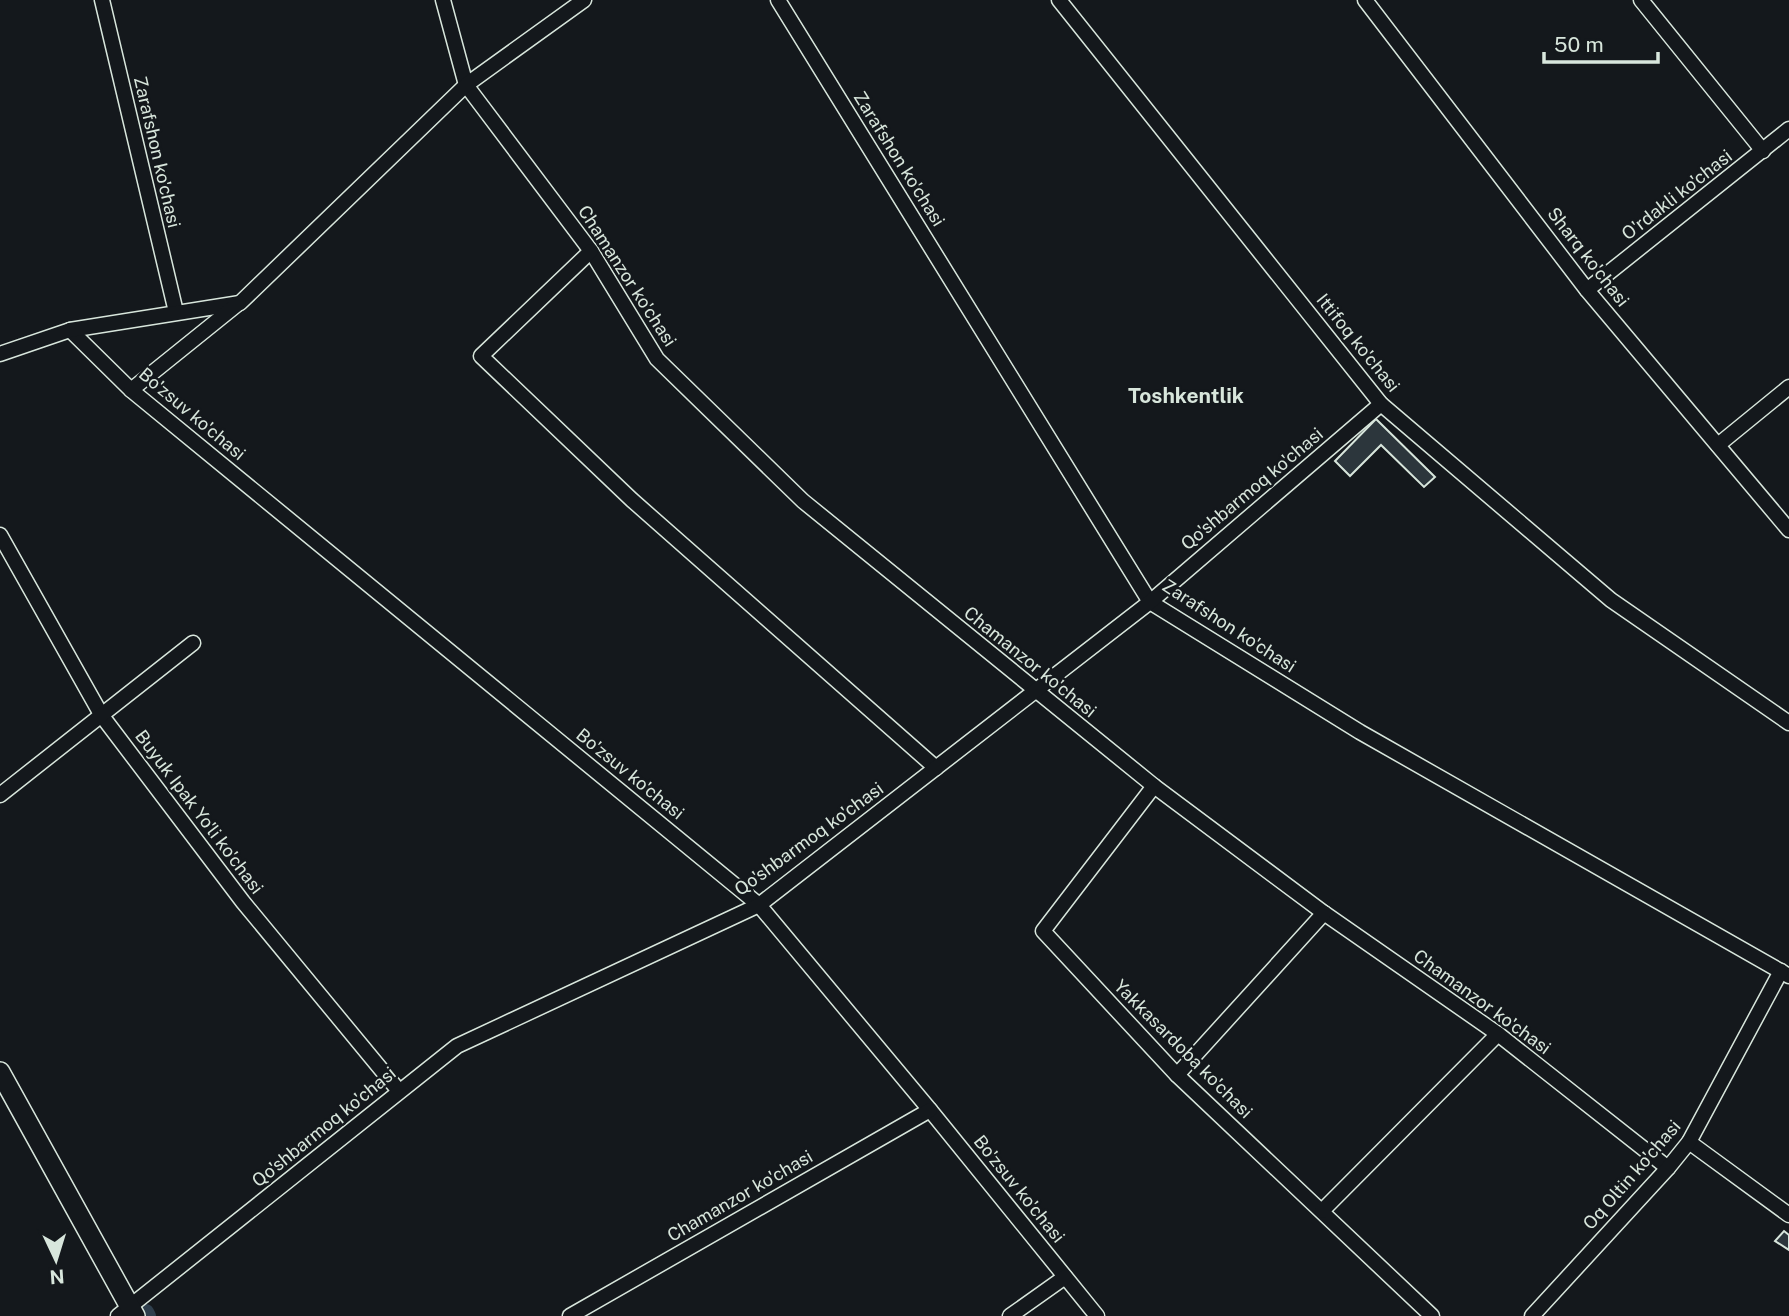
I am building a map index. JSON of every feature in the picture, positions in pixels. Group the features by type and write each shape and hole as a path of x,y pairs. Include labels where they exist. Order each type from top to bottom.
{"street":[{"name":"Zarafshon ko'chasi","path":"102,0 176,312"},
{"path":"443,0 467,85"},
{"path":"131,390 240,303 467,85 583,0"},
{"name":"Zarafshon ko'chasi","path":"778,0 1150,601 1360,732 1785,973"},
{"name":"Ittifoq ko'chasi","path":"1059,0 1381,404 1611,600 1789,723"},
{"name":"Sharq ko'chasi","path":"1365,0 1587,290 1789,530"},
{"path":"1641,0 1763,151"},
{"name":"Chamanzor ko'chasi","path":"467,85 591,251 657,359 803,501 1154,786 1324,913 1499,1034 1668,1168"},
{"name":"O'rdakli ko'chasi","path":"1587,290 1789,130"},
{"path":"591,251 481,356 632,499 936,768"},
{"path":"0,354 70,330 240,303"},
{"name":"Bo'zsuv ko'chasi","path":"70,330 131,390 759,905 1097,1316"},
{"path":"1718,445 1789,387"},
{"name":"Qo'shbarmoq ko'chasi","path":"127,1313 457,1046 759,905 1150,601 1381,404"},
{"name":"Buyuk Ipak Yo'li ko'chasi","path":"0,535 102,716 243,902 399,1091"},
{"path":"0,795 193,643"},
{"name":"Yakkasardoba ko'chasi","path":"1154,786 1043,931 1177,1075 1432,1316"},
{"path":"1177,1075 1324,913"},
{"name":"Oq Oltin ko'chasi","path":"1532,1316 1689,1142 1785,973"},
{"path":"1322,1211 1499,1034"},
{"path":"1,1076 127,1313"},
{"name":"Chamanzor ko'chasi","path":"570,1316 930,1110"},
{"path":"1689,1142 1789,1215"},
{"path":"1010,1316 1065,1277"}],"building":[{"path":"1376,419 1435,477 1424,487 1381,445 1350,476 1335,461"},
{"path":"1784,1231 1789,1235 1789,1250 1775,1241"}],"waterway":[{"path":"146,1312 148,1316"}],"district":[{"name":"Toshkentlik","path":"1186,396"}]}
